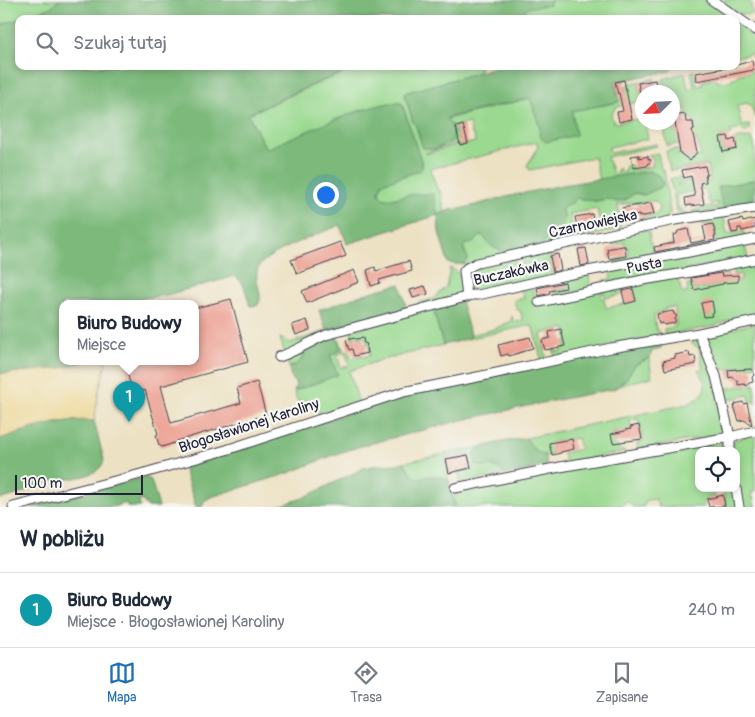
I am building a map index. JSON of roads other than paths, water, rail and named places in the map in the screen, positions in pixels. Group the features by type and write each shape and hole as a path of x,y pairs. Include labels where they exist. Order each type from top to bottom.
{"street":[{"path":"712,0 734,15"},
{"path":"744,22 754,18"},
{"path":"740,19 755,30"},
{"name":"Czarnowiejska","path":"467,296 464,271 477,263 675,220 755,208"},
{"name":"Buczakówka","path":"279,357 296,351 304,344 326,335 467,296 755,239"},
{"name":"Pusta","path":"539,302 635,281 755,259"},
{"name":"Błogosławionej Karoliny","path":"13,507 94,487 217,452 367,402 403,392 611,348 755,321"},
{"path":"699,333 716,376 730,437 730,447"},
{"path":"455,488 755,432"},
{"path":"737,492 739,507"}],"place":[{"name":"Biuro Budowy","path":"129,422"}]}
